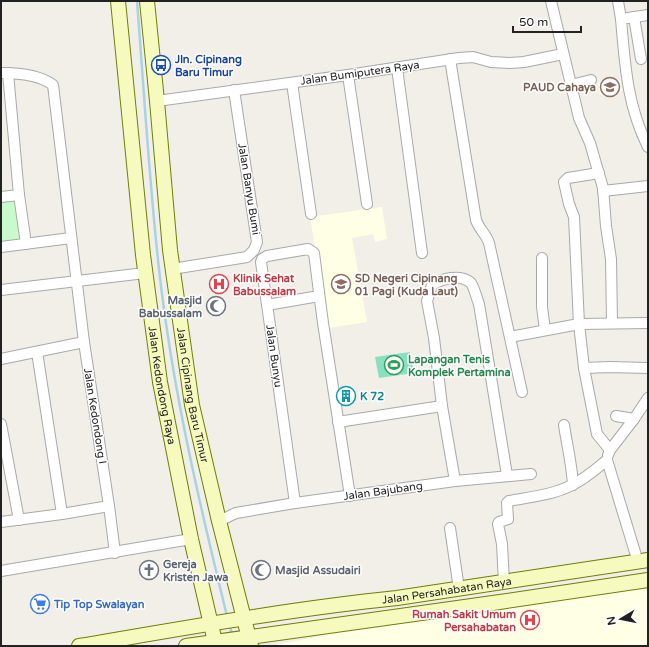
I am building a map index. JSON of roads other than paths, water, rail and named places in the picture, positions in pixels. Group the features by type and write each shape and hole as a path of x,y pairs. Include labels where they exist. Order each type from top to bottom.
{"street":[{"name":"Jalan Kedondong Raya","path":"118,1 145,272 160,382 191,539 214,623 217,643"},
{"name":"Jalan Cipinang Baru Timur","path":"147,1 158,101 172,269 192,405 241,619 248,640"},
{"path":"551,1 562,54 579,118 590,143 603,191 606,226 612,260 612,323"},
{"path":"618,1 626,75 635,116 648,147"},
{"path":"621,19 648,15"},
{"path":"634,17 641,59"},
{"name":"Jalan Bumiputera Raya","path":"158,101 397,68 450,59 473,57 491,62 510,63 524,62 562,54"},
{"path":"450,59 477,225 486,235 489,243 522,392"},
{"path":"397,68 422,253"},
{"path":"4,73 26,244"},
{"name":"Jalan Kedondong I","path":"4,73 26,75 44,79 54,85 84,342 115,552"},
{"path":"348,75 367,204"},
{"path":"571,85 591,80"},
{"path":"292,83 311,214"},
{"name":"Jalan Banyu Bumi","path":"172,269 247,257 254,250 257,242 234,90"},
{"path":"599,174 568,178 564,182 569,204 574,217 579,324 584,368 597,434 608,455 643,561"},
{"path":"603,191 648,186"},
{"path":"1,197 19,195"},
{"path":"1,247 71,238"},
{"name":"Jalan Bunyu","path":"295,503 261,262 262,259 308,249 311,250 314,253 319,296"},
{"path":"542,258 542,307 545,330"},
{"path":"1,290 145,272"},
{"path":"455,481 442,406 434,338 427,301 432,285 436,282 451,278 461,278 470,283 479,304 507,475"},
{"path":"267,305 319,296 350,496"},
{"path":"510,337 579,324 648,323"},
{"path":"1,359 84,342"},
{"path":"37,352 62,514"},
{"path":"584,368 610,366 648,368"},
{"path":"504,582 502,544 498,524 499,522 508,520 507,503 509,501 551,493 572,485 588,476 608,455 648,398"},
{"path":"338,422 442,406"},
{"path":"616,416 634,419"},
{"path":"1,424 20,520"},
{"path":"564,425 567,450 572,470 572,485"},
{"name":"Jalan Bajubang","path":"217,515 455,481 507,475 531,474"},
{"path":"1,522 109,506"},
{"path":"450,528 459,589"},
{"path":"1,571 191,539"},
{"name":"Jalan Persahabatan Raya","path":"79,646 214,623 397,598 643,561"},
{"name":"Jalan Persahabatan Raya","path":"186,646 248,640 362,621 648,580"},
{"path":"359,602 362,621"}],"waterway":[{"path":"137,1 152,202 159,269 171,357 187,444 227,616"},
{"path":"230,625 232,636"}],"place":[{"name":"Jln. Cipinang Baru Timur","path":"161,65"},
{"name":"PAUD Cahaya","path":"610,87"},
{"name":"Klinik Sehat Babussalam","path":"219,284"},
{"name":"SD Negeri Cipinang 01 Pagi (Kuda Laut)","path":"341,284"},
{"name":"Masjid Babussalam","path":"216,306"},
{"name":"Lapangan Tenis Komplek Pertamina","path":"394,365"},
{"name":"K 72","path":"346,396"},
{"name":"Gereja Kristen Jawa","path":"149,570"},
{"name":"Masjid Assudairi","path":"261,570"},
{"name":"Tip Top Swalayan","path":"40,604"},
{"name":"Rumah Sakit Umum Persahabatan","path":"530,620"}]}
